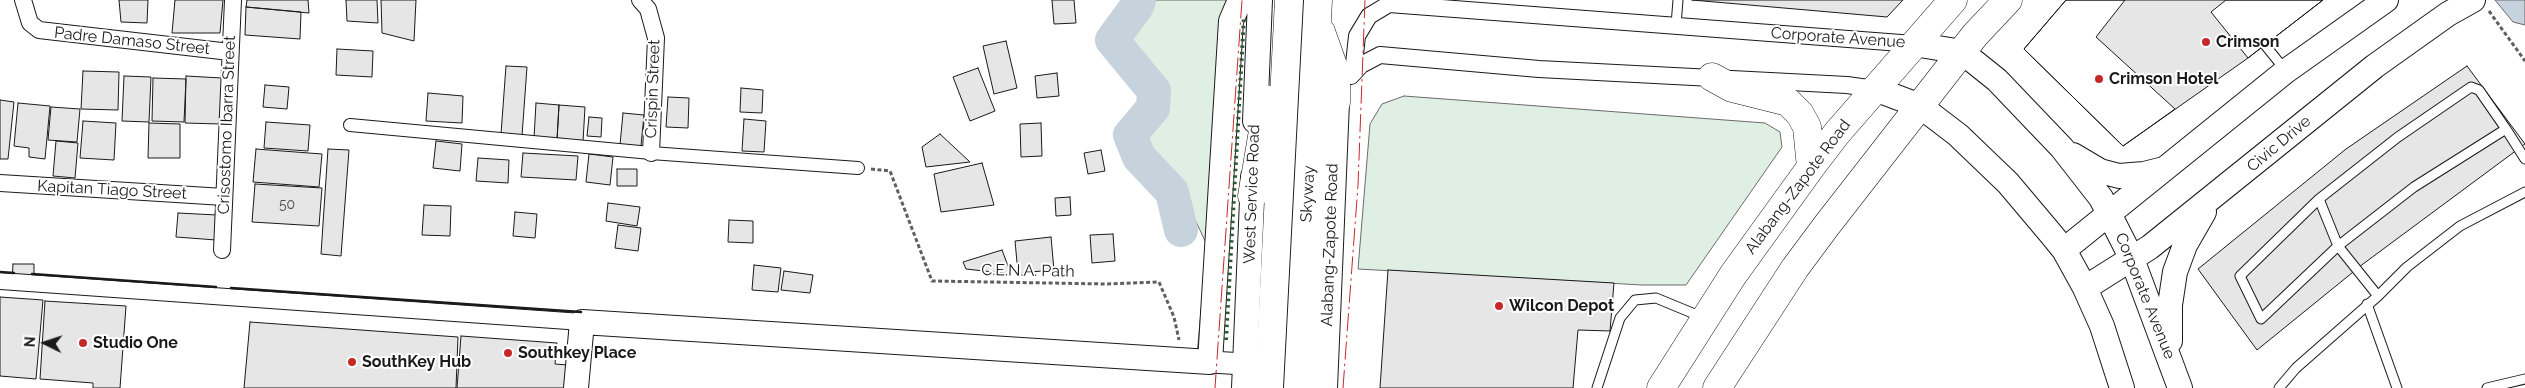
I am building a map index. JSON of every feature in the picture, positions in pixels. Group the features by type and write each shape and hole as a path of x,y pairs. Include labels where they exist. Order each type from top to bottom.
{"highway":[{"name":"Alabang-Zapote Road","path":"1661,388 1704,318 1811,167 1875,89 1953,0"},
{"path":"1716,388 1796,268 1876,160 1962,52 2008,0"},
{"path":"1252,196 1263,131 1268,57 1288,5"},
{"name":"Skyway","path":"1269,388 1288,5"},
{"path":"1317,11 1336,74 1336,102"},
{"name":"Skyway","path":"1298,388 1317,11"},
{"path":"1712,77 1732,88 1788,102 1800,114 1807,127 1811,167"}],"main road":[{"path":"576,388 582,322 1210,362 1230,21 1240,0"},
{"name":"West Service Road","path":"1244,388 1260,0"},
{"path":"2064,250 2286,71 2386,0"},
{"name":"Civic Drive","path":"2085,288 2132,259 2215,197 2360,78 2448,14 2479,3"},
{"name":"Corporate Avenue","path":"1914,44 1962,52 1997,80 2062,148 2101,198 2132,259 2178,380"},
{"name":"Corporate Avenue","path":"1875,89 1920,106 1958,135 1995,170 2064,250 2085,288 2102,326 2122,388"},
{"name":"Alabang-Zapote Road","path":"1324,388 1336,102"},
{"path":"2062,148 2100,171 2119,176 2144,174 2168,168"},
{"path":"2178,380 2170,339 2170,305 2175,272 2185,245 2198,220 2215,197"}],"street":[{"name":"Padre Damaso Street","path":"23,0 30,22 39,30 230,52"},
{"name":"Crisostomo Ibarra Street","path":"222,250 233,0"},
{"name":"Crispin Street","path":"640,0 648,9 656,38 651,153"},
{"name":"Corporate Avenue","path":"1353,73 1357,36 1369,16 1389,4 1914,44"},
{"name":"Corporate Avenue","path":"1336,102 1353,73 1361,65 1380,55 1539,69 1847,85 1875,89"},
{"path":"350,125 651,153 858,168"},
{"name":"Kapitan Tiago Street","path":"0,183 224,197"},
{"path":"0,281 582,322"},
{"path":"1210,362 1246,364"}],"lane":[{"path":"1676,25 1678,0"},
{"path":"2265,45 2286,71"},
{"path":"2506,129 2414,188 2338,246 2261,319 2240,276 2319,199 2398,137 2471,87 2479,90 2506,129 2525,160"},
{"path":"2279,388 2296,368 2378,296 2407,267 2460,226 2525,192"},
{"path":"2319,199 2338,246 2378,296"},
{"path":"1597,388 1620,318 1635,300 1656,298 1704,318"},
{"path":"2367,304 2397,388"},
{"path":"2486,388 2525,379"}],"path":[{"path":"2479,3 2525,61"},
{"name":"C.E.N.A. Path","path":"890,171 932,281 1106,284 1159,282 1174,317 1184,360"}],"green space":[{"path":"1147,0 1235,0 1213,334 1197,355 1207,245 1182,192 1136,143 1159,106 1160,83 1117,39 1146,6"},
{"path":"1404,96 1765,123 1780,132 1782,147 1686,285 1642,285 1358,269 1370,124 1382,104"}],"shaded area":[{"path":"2495,0 2525,0 2525,25 2513,22"}],"building":[{"path":"119,0 148,0 147,23 121,22"},
{"path":"175,0 223,0 220,33 172,33"},
{"path":"247,0 308,0 309,13 246,7"},
{"path":"346,0 377,0 378,23 347,21"},
{"path":"381,0 416,0 414,41 382,33"},
{"path":"1052,0 1074,0 1076,23 1054,24"},
{"path":"1692,0 1903,0 1887,17"},
{"name":"Crimson Hotel","path":"2066,0 2125,0 2096,37 2175,109 2123,146 2024,49"},
{"path":"2066,0 2323,0 2248,58 2123,146 2024,49"},
{"path":"2226,0 2323,0 2248,58 2211,12"},
{"path":"246,7 301,12 300,39 245,35"},
{"path":"1006,41 1017,88 994,94 983,46"},
{"path":"337,49 373,51 372,77 336,75"},
{"path":"506,66 527,67 522,136 501,134"},
{"path":"2467,66 2525,144 2363,264 2257,350 2198,269 2346,149"},
{"path":"978,68 995,111 970,121 953,77"},
{"path":"83,71 119,72 118,110 81,109"},
{"path":"1057,73 1059,96 1037,98 1035,76"},
{"path":"124,76 151,77 149,122 122,121"},
{"path":"186,76 222,78 220,124 185,123"},
{"path":"153,78 186,79 184,122 152,121"},
{"path":"265,85 289,87 287,109 263,107"},
{"path":"741,88 763,90 762,113 740,112"},
{"path":"428,93 463,96 462,123 426,121"},
{"path":"668,97 689,98 688,128 666,127"},
{"path":"0,100 14,102 8,159 0,159"},
{"path":"18,103 50,106 45,159 29,157 29,148 14,146"},
{"path":"536,103 559,105 557,140 534,138"},
{"path":"559,105 585,107 583,142 557,140"},
{"path":"51,107 80,109 77,142 48,140"},
{"path":"623,113 644,115 641,146 620,145"},
{"path":"589,117 602,118 601,137 587,136"},
{"path":"744,119 766,121 764,152 742,151"},
{"path":"83,121 116,123 114,160 80,158"},
{"path":"266,122 310,125 308,151 264,148"},
{"path":"149,123 180,124 180,158 148,158"},
{"path":"1041,123 1042,156 1021,157 1020,124"},
{"path":"940,134 970,162 926,167 922,147"},
{"path":"56,141 78,143 75,178 53,176"},
{"path":"436,141 462,144 460,171 433,168"},
{"path":"256,149 322,154 319,187 253,182"},
{"path":"328,149 349,150 341,256 321,254"},
{"path":"1101,150 1105,171 1088,174 1084,153"},
{"path":"523,153 578,156 576,180 521,177"},
{"path":"589,154 613,157 610,185 586,182"},
{"path":"478,158 509,160 508,183 476,181"},
{"path":"982,163 994,205 941,212 934,174"},
{"path":"617,169 637,169 637,186 617,186"},
{"path":"255,184 322,188 319,226 252,222"},
{"path":"1070,197 1071,215 1056,216 1055,198"},
{"path":"608,203 640,207 637,226 606,221"},
{"path":"424,205 451,206 450,236 422,235"},
{"path":"515,212 537,214 535,238 513,236"},
{"path":"178,213 217,215 216,240 176,237"},
{"path":"729,220 753,221 753,243 728,242"},
{"path":"618,225 641,228 638,251 615,248"},
{"path":"1113,234 1115,261 1092,263 1090,235"},
{"path":"1051,237 1054,270 1018,273 1015,241"},
{"path":"1002,250 1011,274 966,269 963,262"},
{"path":"13,264 34,264 34,282 12,281"},
{"path":"754,265 781,268 778,292 752,290"},
{"name":"Wilcon Depot","path":"1388,270 1614,283 1610,331 1578,330 1573,388 1380,388"},
{"path":"784,271 813,275 810,293 781,290"},
{"path":"0,297 43,300 36,379 0,376"},
{"name":"Studio One","path":"45,301 126,306 120,388 93,388 93,383 40,379"},
{"name":"SouthKey Hub","path":"250,322 458,337 456,388 244,388"},
{"name":"Southkey Place","path":"461,336 557,343 555,364 568,365 566,388 457,388"}],"waterway":[{"path":"1139,0 1137,6 1112,40 1154,91 1153,108 1130,135 1139,157 1172,192 1181,230"}],"hedge":[{"path":"1226,340 1244,16"}],"wall":[{"path":"0,272 14,273"},
{"path":"32,274 216,287"},
{"path":"231,288 581,312"}],"power":[{"path":"1215,388 1242,0"},
{"path":"1343,388 1358,185 1365,0"}],"place":[{"name":"Crimson","path":"2206,42"},
{"name":"Crimson Hotel","path":"2099,79"},
{"name":"Wilcon Depot","path":"1499,306"},
{"name":"Studio One","path":"83,343"},
{"name":"Southkey Place","path":"508,353"},
{"name":"SouthKey Hub","path":"352,362"}]}
